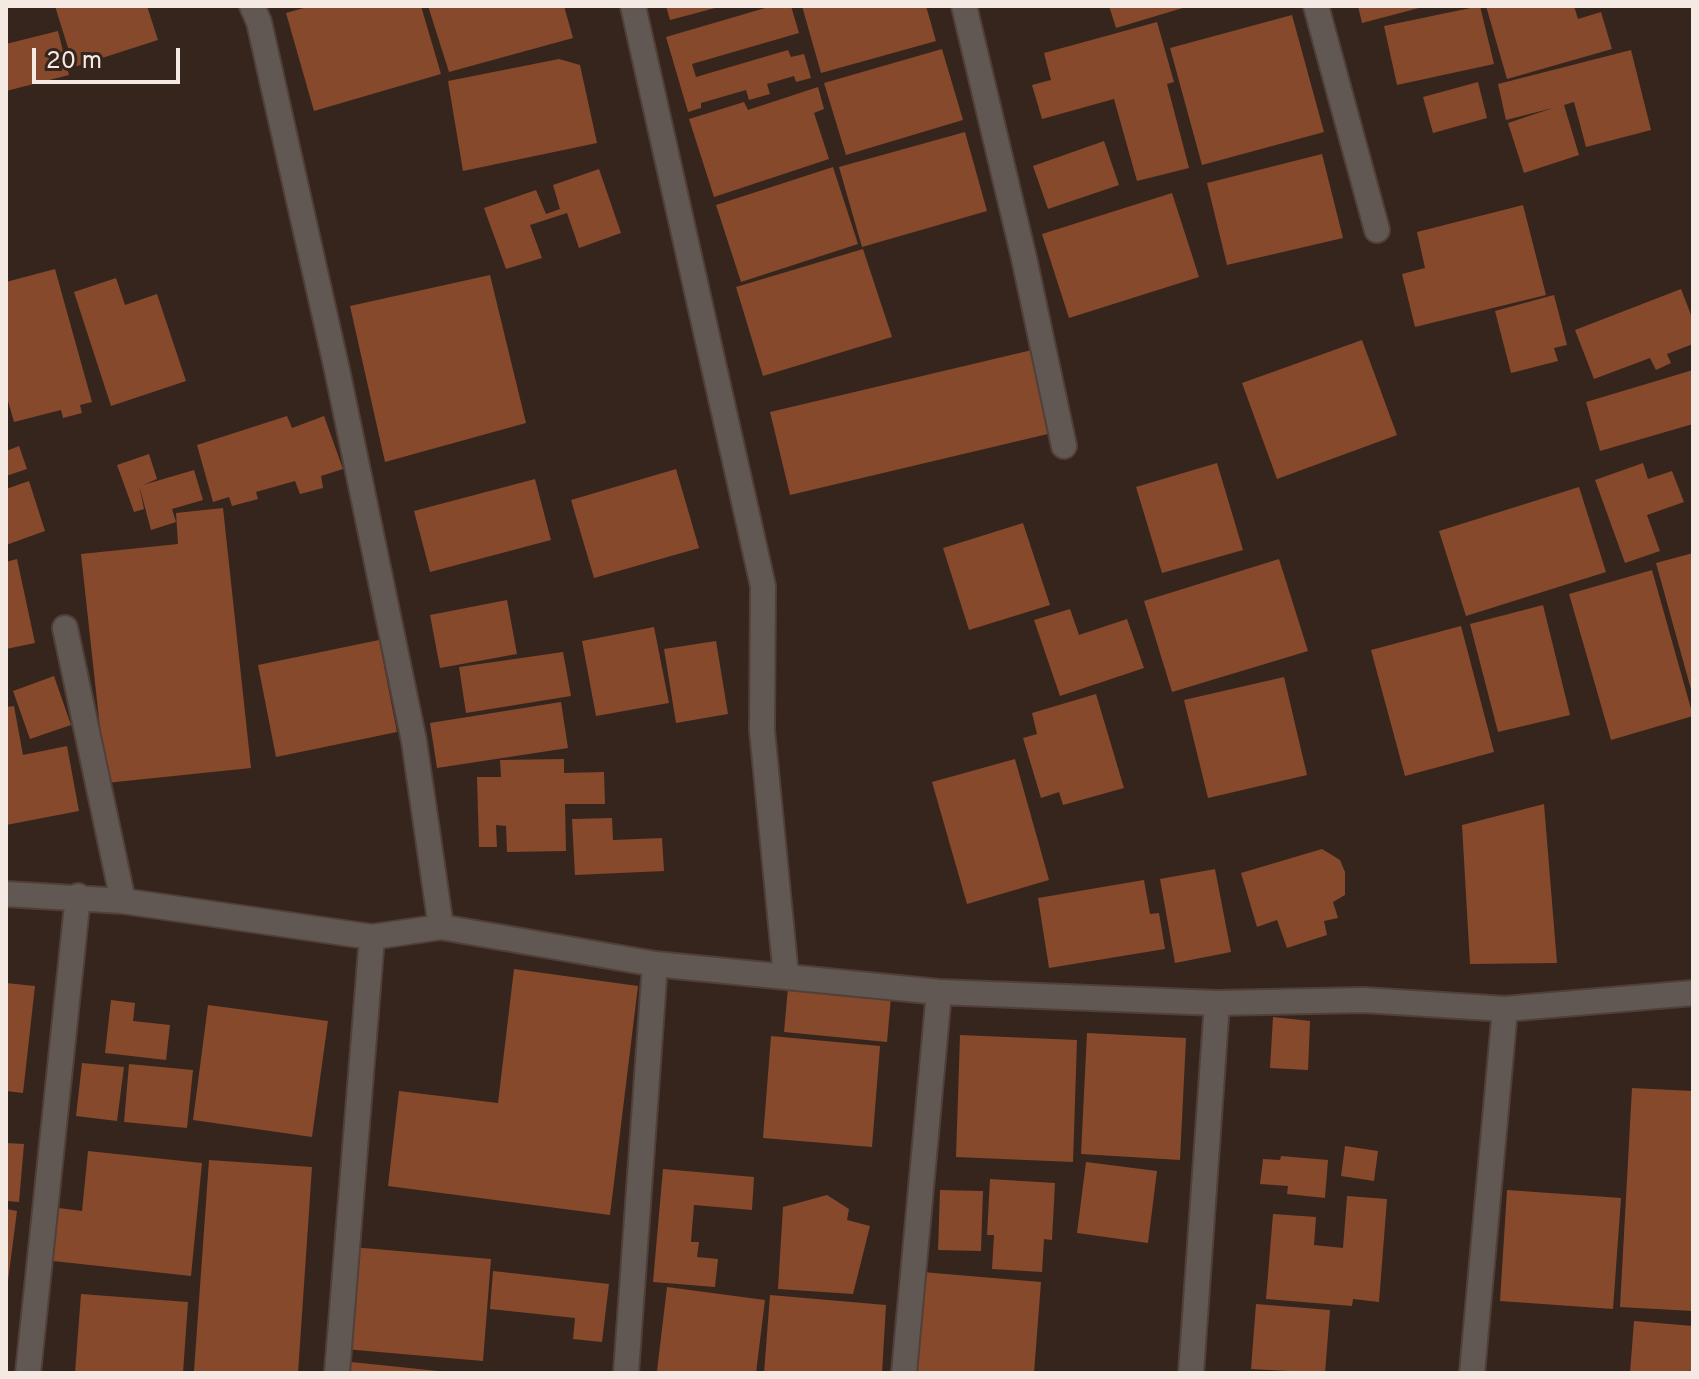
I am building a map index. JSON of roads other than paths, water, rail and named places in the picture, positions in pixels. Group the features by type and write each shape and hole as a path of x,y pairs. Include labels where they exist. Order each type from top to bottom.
{"street":[{"path":"252,6 259,22 337,370 414,741 441,927"},
{"path":"633,6 763,586 762,730 786,976"},
{"path":"964,6 1024,258 1064,446"},
{"path":"1316,6 1377,230"},
{"path":"65,628 123,901"},
{"path":"6,894 123,901 372,937 441,927 655,964 939,992 1217,1003 1364,1000 1505,1009 1693,993"},
{"path":"28,1373 78,896"},
{"path":"337,1373 372,937"},
{"path":"626,1373 655,964"},
{"path":"904,1373 939,992"},
{"path":"1191,1373 1217,1003"},
{"path":"1472,1373 1505,1009"}]}
